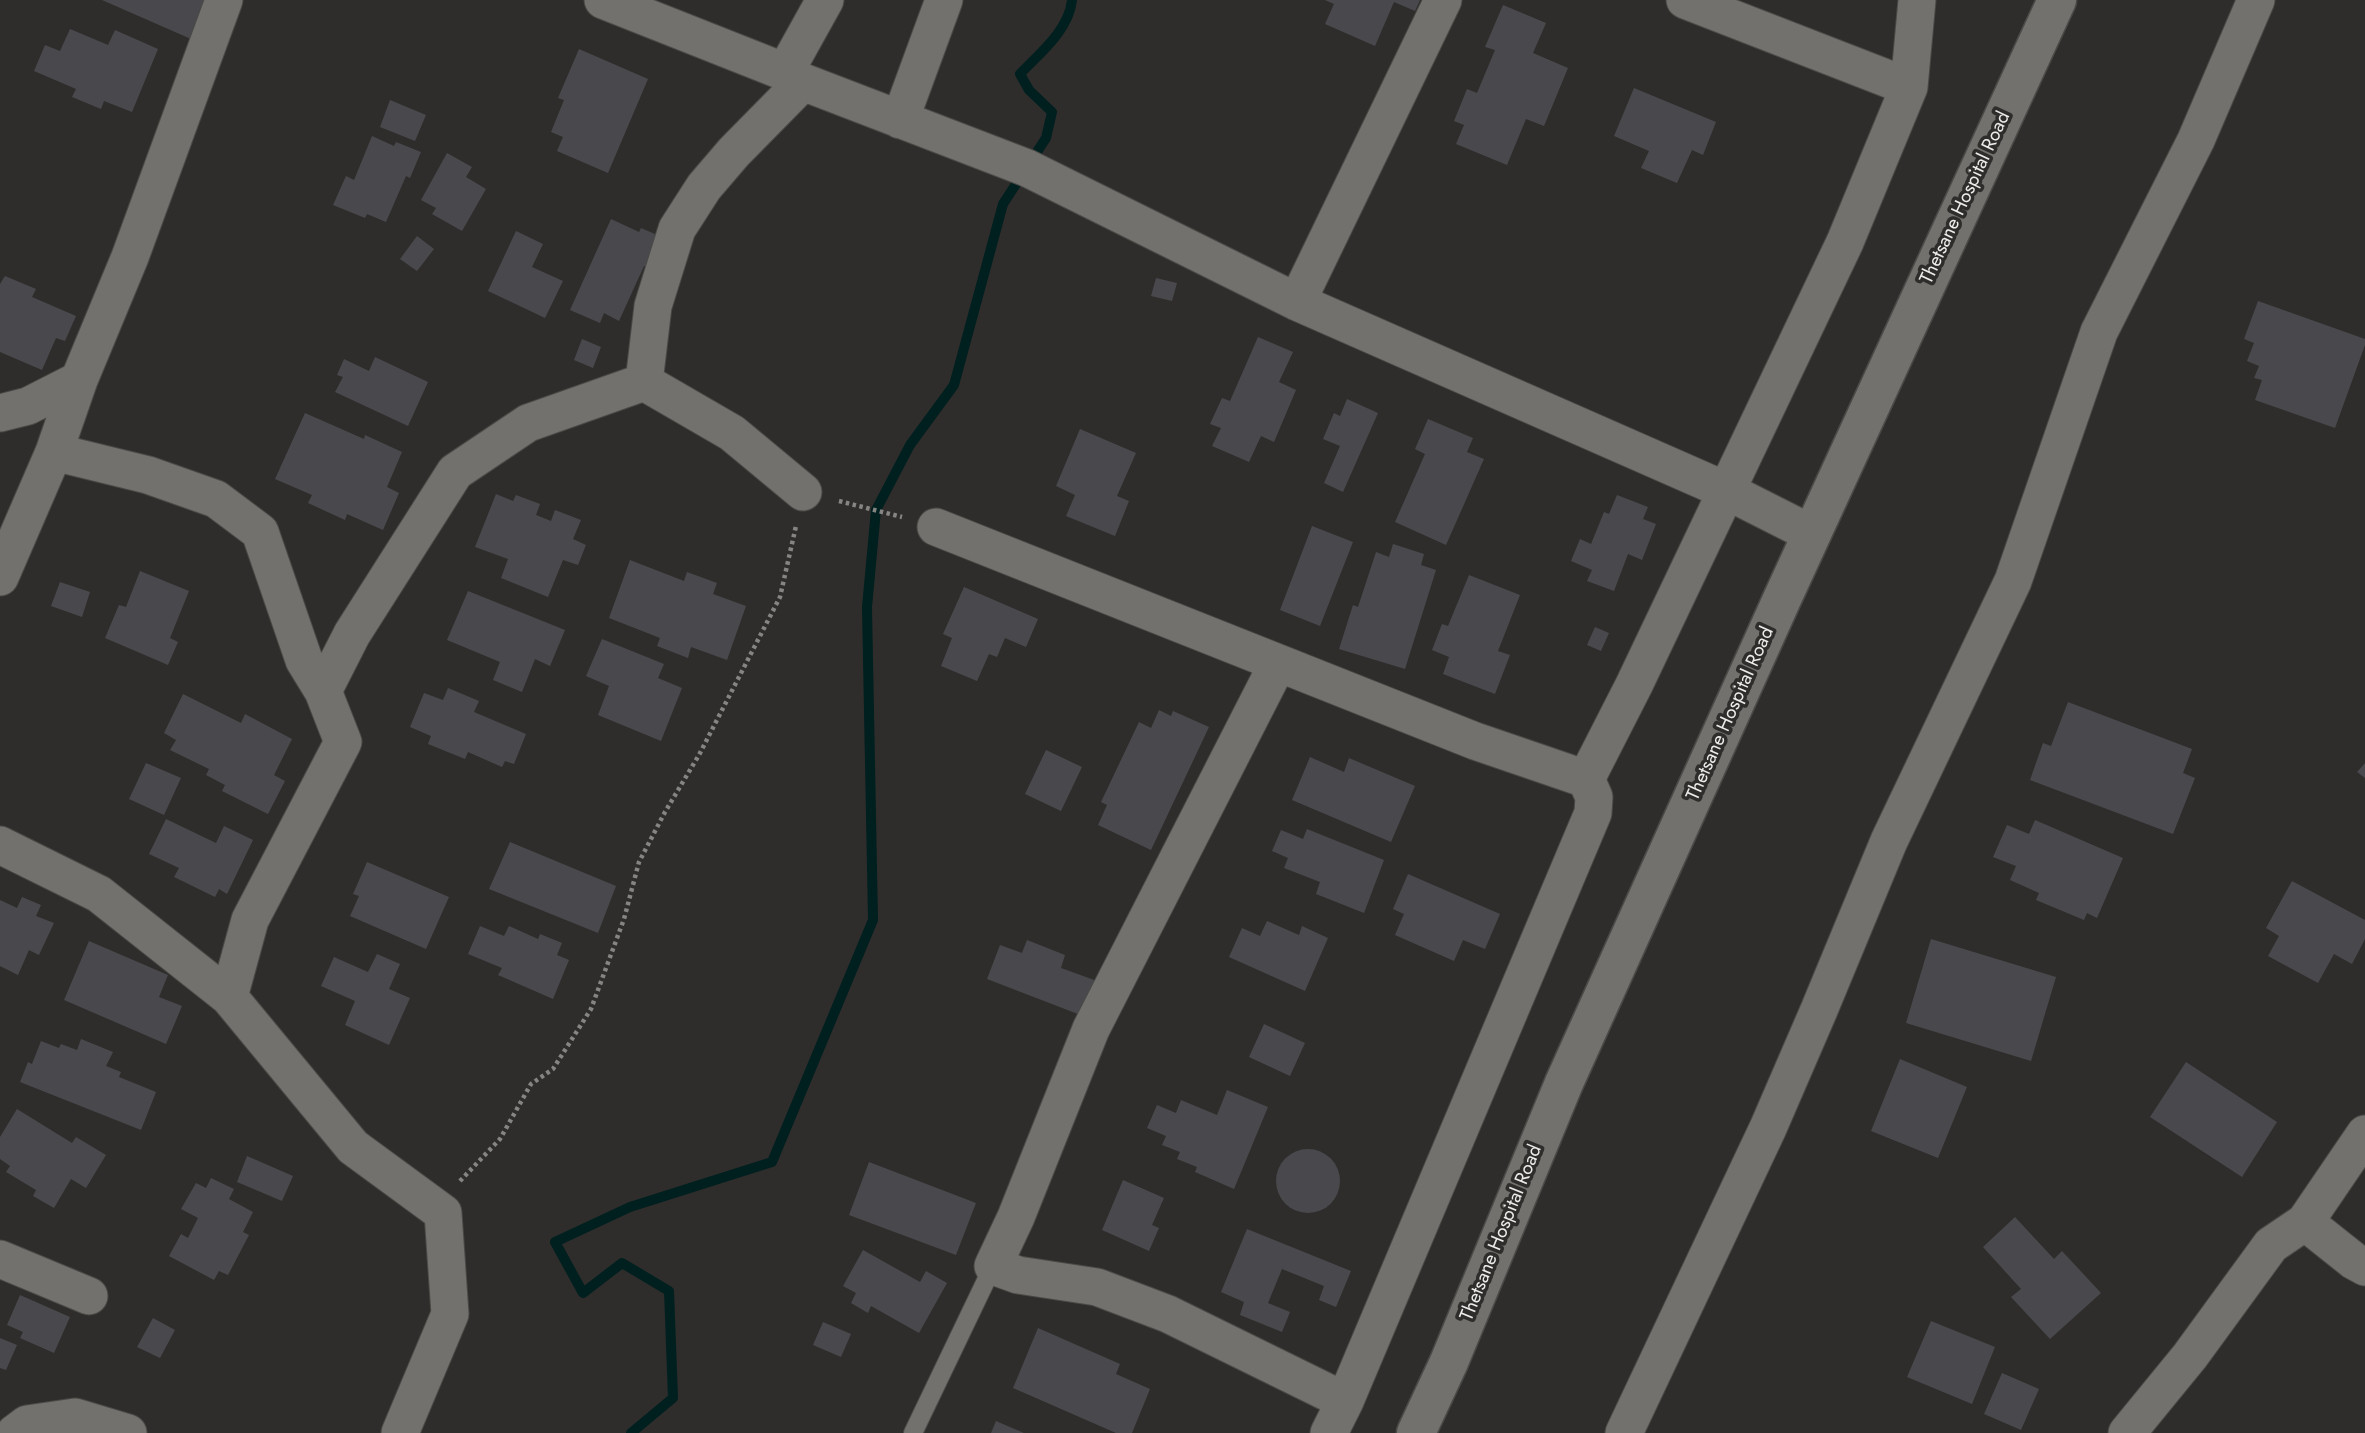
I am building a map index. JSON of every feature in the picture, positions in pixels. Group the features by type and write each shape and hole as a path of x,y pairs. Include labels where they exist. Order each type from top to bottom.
{"main road":[{"name":"Thetsane Hospital Road","path":"1416,1433 1449,1362 1564,1083 2057,0"}],"street":[{"path":"0,577 54,452 79,380 130,257 224,0"},
{"path":"603,0 900,120 1027,168 1297,302 1727,491 1812,534"},
{"path":"644,382 653,306 677,229 704,187 794,77 825,0"},
{"path":"900,120 944,0"},
{"path":"1297,302 1443,0"},
{"path":"1685,0 1909,87"},
{"path":"1586,779 1634,685 1845,242 1909,87 1917,0"},
{"path":"1623,1433 1768,1128 1889,841 2013,582 2099,332 2196,140 2256,0"},
{"path":"0,413 28,406 79,380"},
{"path":"323,691 352,635 455,472 528,423 644,382 732,433 803,492"},
{"path":"54,452 148,475 216,499 260,531 304,660 323,691 343,742 250,920 229,997"},
{"path":"936,527 1475,741 1586,779 1594,797 1593,813 1345,1401 1329,1433"},
{"path":"1278,663 1091,1029 1016,1217 993,1266 1018,1275 1097,1287 1144,1305 1249,1352 1345,1401"},
{"path":"0,845 99,894 229,997 353,1147 443,1213 450,1314 400,1433"},
{"path":"2127,1433 2190,1356 2271,1245 2305,1222 2365,1133"},
{"path":"2305,1222 2365,1267"},
{"path":"0,1259 89,1296"},
{"path":"15,1433 27,1424 75,1417 128,1433"}],"lane":[{"path":"913,1433 993,1266"}],"path":[{"path":"443,1213 463,1176 500,1139 531,1084 554,1069 591,1009 624,919 639,862 699,755 780,597 803,492 936,527"}],"building":[{"path":"102,0 208,0 191,39"},
{"path":"1325,0 1420,0 1415,11 1394,2 1375,46 1325,24 1334,4"},
{"path":"1503,5 1546,23 1533,53 1568,68 1544,126 1526,119 1507,165 1456,144 1464,125 1454,121 1467,89 1477,93 1495,50 1485,47"},
{"path":"70,29 108,45 115,30 158,49 132,112 104,101 101,109 72,97 76,89 34,71 45,45 60,51"},
{"path":"579,49 648,79 608,173 557,151 563,137 551,132 564,100 558,98"},
{"path":"1634,88 1716,122 1703,155 1692,150 1677,183 1641,168 1649,151 1614,136"},
{"path":"390,100 426,115 415,141 380,127"},
{"path":"372,136 394,146 396,142 421,152 410,178 406,176 386,222 367,214 365,218 333,205 346,176 354,180"},
{"path":"447,153 472,167 466,177 486,189 462,231 432,214 436,208 421,200"},
{"path":"611,219 639,232 641,228 671,241 657,272 644,266 619,321 604,313 600,323 570,310"},
{"path":"516,231 543,244 532,267 563,281 545,318 488,291"},
{"path":"417,236 434,249 417,271 400,259"},
{"path":"5,276 36,289 32,297 76,316 65,341 56,338 42,370 0,352 0,284"},
{"path":"1156,278 1177,283 1172,301 1151,296"},
{"path":"2258,301 2365,339 2335,428 2255,400 2262,380 2254,378 2259,366 2247,361 2254,343 2244,339"},
{"path":"1258,337 1293,352 1279,382 1296,390 1274,442 1261,436 1249,462 1212,446 1221,428 1210,424 1222,398 1230,401"},
{"path":"582,339 601,347 593,368 574,360"},
{"path":"375,357 428,382 408,426 335,392 343,377 337,375 344,359 369,371"},
{"path":"1347,399 1378,413 1343,492 1324,483 1340,446 1323,439 1334,413 1340,416"},
{"path":"305,413 364,439 365,435 402,452 387,487 399,493 383,530 347,514 345,520 308,503 312,495 275,479"},
{"path":"1428,419 1473,438 1467,452 1484,459 1446,545 1395,522 1425,454 1415,449"},
{"path":"1080,429 1136,453 1117,496 1129,501 1115,536 1066,516 1075,495 1056,486"},
{"path":"496,494 513,501 516,495 540,504 536,515 551,521 555,510 581,520 573,539 586,545 578,565 563,560 548,597 501,578 508,559 475,547"},
{"path":"1617,495 1648,507 1643,519 1656,524 1642,560 1628,554 1614,591 1587,581 1592,570 1571,561 1580,539 1591,544 1604,512 1609,514"},
{"path":"1312,526 1353,542 1320,626 1280,610"},
{"path":"1393,544 1424,554 1421,565 1436,570 1405,669 1339,649 1353,605 1358,607 1376,552 1389,557"},
{"path":"630,560 684,581 687,572 717,583 713,594 746,606 727,660 691,647 688,658 657,646 660,638 609,618"},
{"path":"140,571 189,591 170,638 178,642 168,665 105,638 119,605 126,607"},
{"path":"1469,575 1520,595 1498,651 1510,655 1495,694 1443,674 1449,657 1432,650 1442,624 1448,626"},
{"path":"60,582 90,592 82,617 51,606"},
{"path":"964,587 1038,619 1026,647 1005,638 997,657 989,654 977,681 941,666 952,638 943,634"},
{"path":"468,591 565,630 550,666 535,659 522,692 493,680 500,662 447,640"},
{"path":"1595,627 1609,633 1601,651 1587,645"},
{"path":"602,639 664,664 658,678 682,688 661,741 598,715 609,686 586,676"},
{"path":"448,688 479,701 474,712 526,734 514,764 505,761 502,767 468,752 465,759 428,744 431,736 410,727 424,693 443,700"},
{"path":"183,694 241,723 245,714 292,739 274,775 285,781 268,814 222,791 225,785 206,775 209,769 170,750 176,740 164,733"},
{"path":"2068,702 2192,749 2183,773 2195,778 2173,834 2030,780 2043,743 2051,746"},
{"path":"1159,710 1171,716 1173,711 1209,727 1151,850 1098,825 1107,805 1101,802 1139,722 1151,728"},
{"path":"1046,750 1082,767 1061,811 1025,794"},
{"path":"1310,757 1344,772 1349,758 1415,786 1391,842 1292,800"},
{"path":"146,763 181,778 164,815 129,799"},
{"path":"2365,763 2365,778 2357,772"},
{"path":"166,819 216,843 224,826 253,840 227,894 219,889 215,897 174,877 179,868 149,854"},
{"path":"2035,820 2123,858 2097,918 2087,913 2084,920 2036,900 2039,893 2010,880 2016,866 1993,857 2007,825 2029,834"},
{"path":"1307,829 1384,860 1364,913 1316,894 1320,882 1284,868 1288,858 1272,851 1281,830 1303,839"},
{"path":"510,842 616,886 598,933 489,889"},
{"path":"367,862 449,897 426,949 350,916 359,896 353,894"},
{"path":"1408,874 1500,914 1485,949 1463,940 1454,961 1395,935 1404,914 1393,909"},
{"path":"2292,881 2365,920 2365,939 2352,964 2334,954 2318,983 2268,956 2279,936 2266,928"},
{"path":"22,897 41,905 36,916 54,923 39,955 29,950 18,975 0,966 0,900 17,908"},
{"path":"1267,921 1299,935 1302,926 1328,938 1305,991 1229,957 1242,928 1260,936"},
{"path":"480,926 504,936 509,926 538,939 540,934 562,943 557,955 569,960 553,999 498,975 502,968 468,954"},
{"path":"1931,939 2056,977 2031,1061 1906,1023"},
{"path":"1027,940 1065,955 1061,968 1097,981 1083,1016 987,979 1000,945 1022,953"},
{"path":"89,941 168,975 159,997 182,1006 166,1044 64,1000"},
{"path":"377,954 400,964 389,989 410,998 389,1045 345,1025 355,1001 321,986 334,957 368,972"},
{"path":"1264,1024 1305,1043 1290,1076 1249,1057"},
{"path":"81,1039 113,1052 106,1066 121,1072 119,1077 156,1092 141,1130 20,1082 28,1062 32,1064 41,1041 59,1048 61,1044 77,1050"},
{"path":"1900,1059 1967,1087 1938,1158 1871,1131"},
{"path":"2186,1062 2277,1122 2242,1177 2150,1117"},
{"path":"1227,1090 1268,1107 1234,1189 1195,1172 1197,1167 1177,1159 1180,1152 1162,1145 1166,1136 1147,1128 1157,1105 1176,1113 1181,1100 1217,1115"},
{"path":"17,1109 72,1143 76,1137 106,1155 86,1188 71,1179 54,1208 33,1196 36,1190 6,1172 10,1166 0,1159 0,1137"},
{"path":"1302,1149 1314,1149 1331,1158 1338,1169 1338,1193 1331,1204 1314,1213 1302,1213 1290,1208 1281,1199 1276,1187 1276,1175 1281,1163 1290,1154"},
{"path":"247,1156 293,1176 282,1201 237,1182"},
{"path":"869,1162 976,1203 956,1255 849,1215"},
{"path":"211,1178 234,1189 229,1199 253,1212 243,1232 249,1235 228,1275 219,1271 214,1280 169,1256 181,1234 188,1238 198,1218 181,1209 196,1183 206,1188"},
{"path":"1123,1180 1164,1198 1152,1225 1159,1228 1149,1251 1102,1230"},
{"path":"2015,1217 2054,1259 2062,1251 2101,1293 2050,1339 2011,1297 2021,1289 1983,1247"},
{"path":"1247,1229 1351,1271 1336,1307 1319,1300 1324,1286 1282,1269 1268,1303 1290,1312 1282,1332 1240,1315 1244,1302 1221,1292"},
{"path":"863,1250 920,1282 926,1271 947,1283 919,1333 871,1306 868,1313 851,1303 856,1293 843,1286"},
{"path":"20,1295 70,1317 54,1353 20,1338 23,1332 7,1325"},
{"path":"153,1318 175,1330 160,1358 137,1347"},
{"path":"1931,1321 1995,1347 1972,1404 1907,1377"},
{"path":"823,1322 851,1334 841,1357 813,1345"},
{"path":"1038,1328 1120,1364 1116,1374 1150,1389 1132,1433 1116,1433 1013,1388"},
{"path":"0,1338 17,1345 6,1370 0,1368"},
{"path":"2002,1373 2039,1389 2021,1430 1984,1414"},
{"path":"996,1421 1024,1433 991,1433"}],"waterway":[{"path":"631,1433 673,1398 669,1291 622,1263 583,1293 555,1242 630,1207 772,1162 873,920 867,607 876,510 910,445 954,385 1003,204 1046,138 1052,112 1029,90 1020,74 1060,31 1070,11 1072,0"}]}
